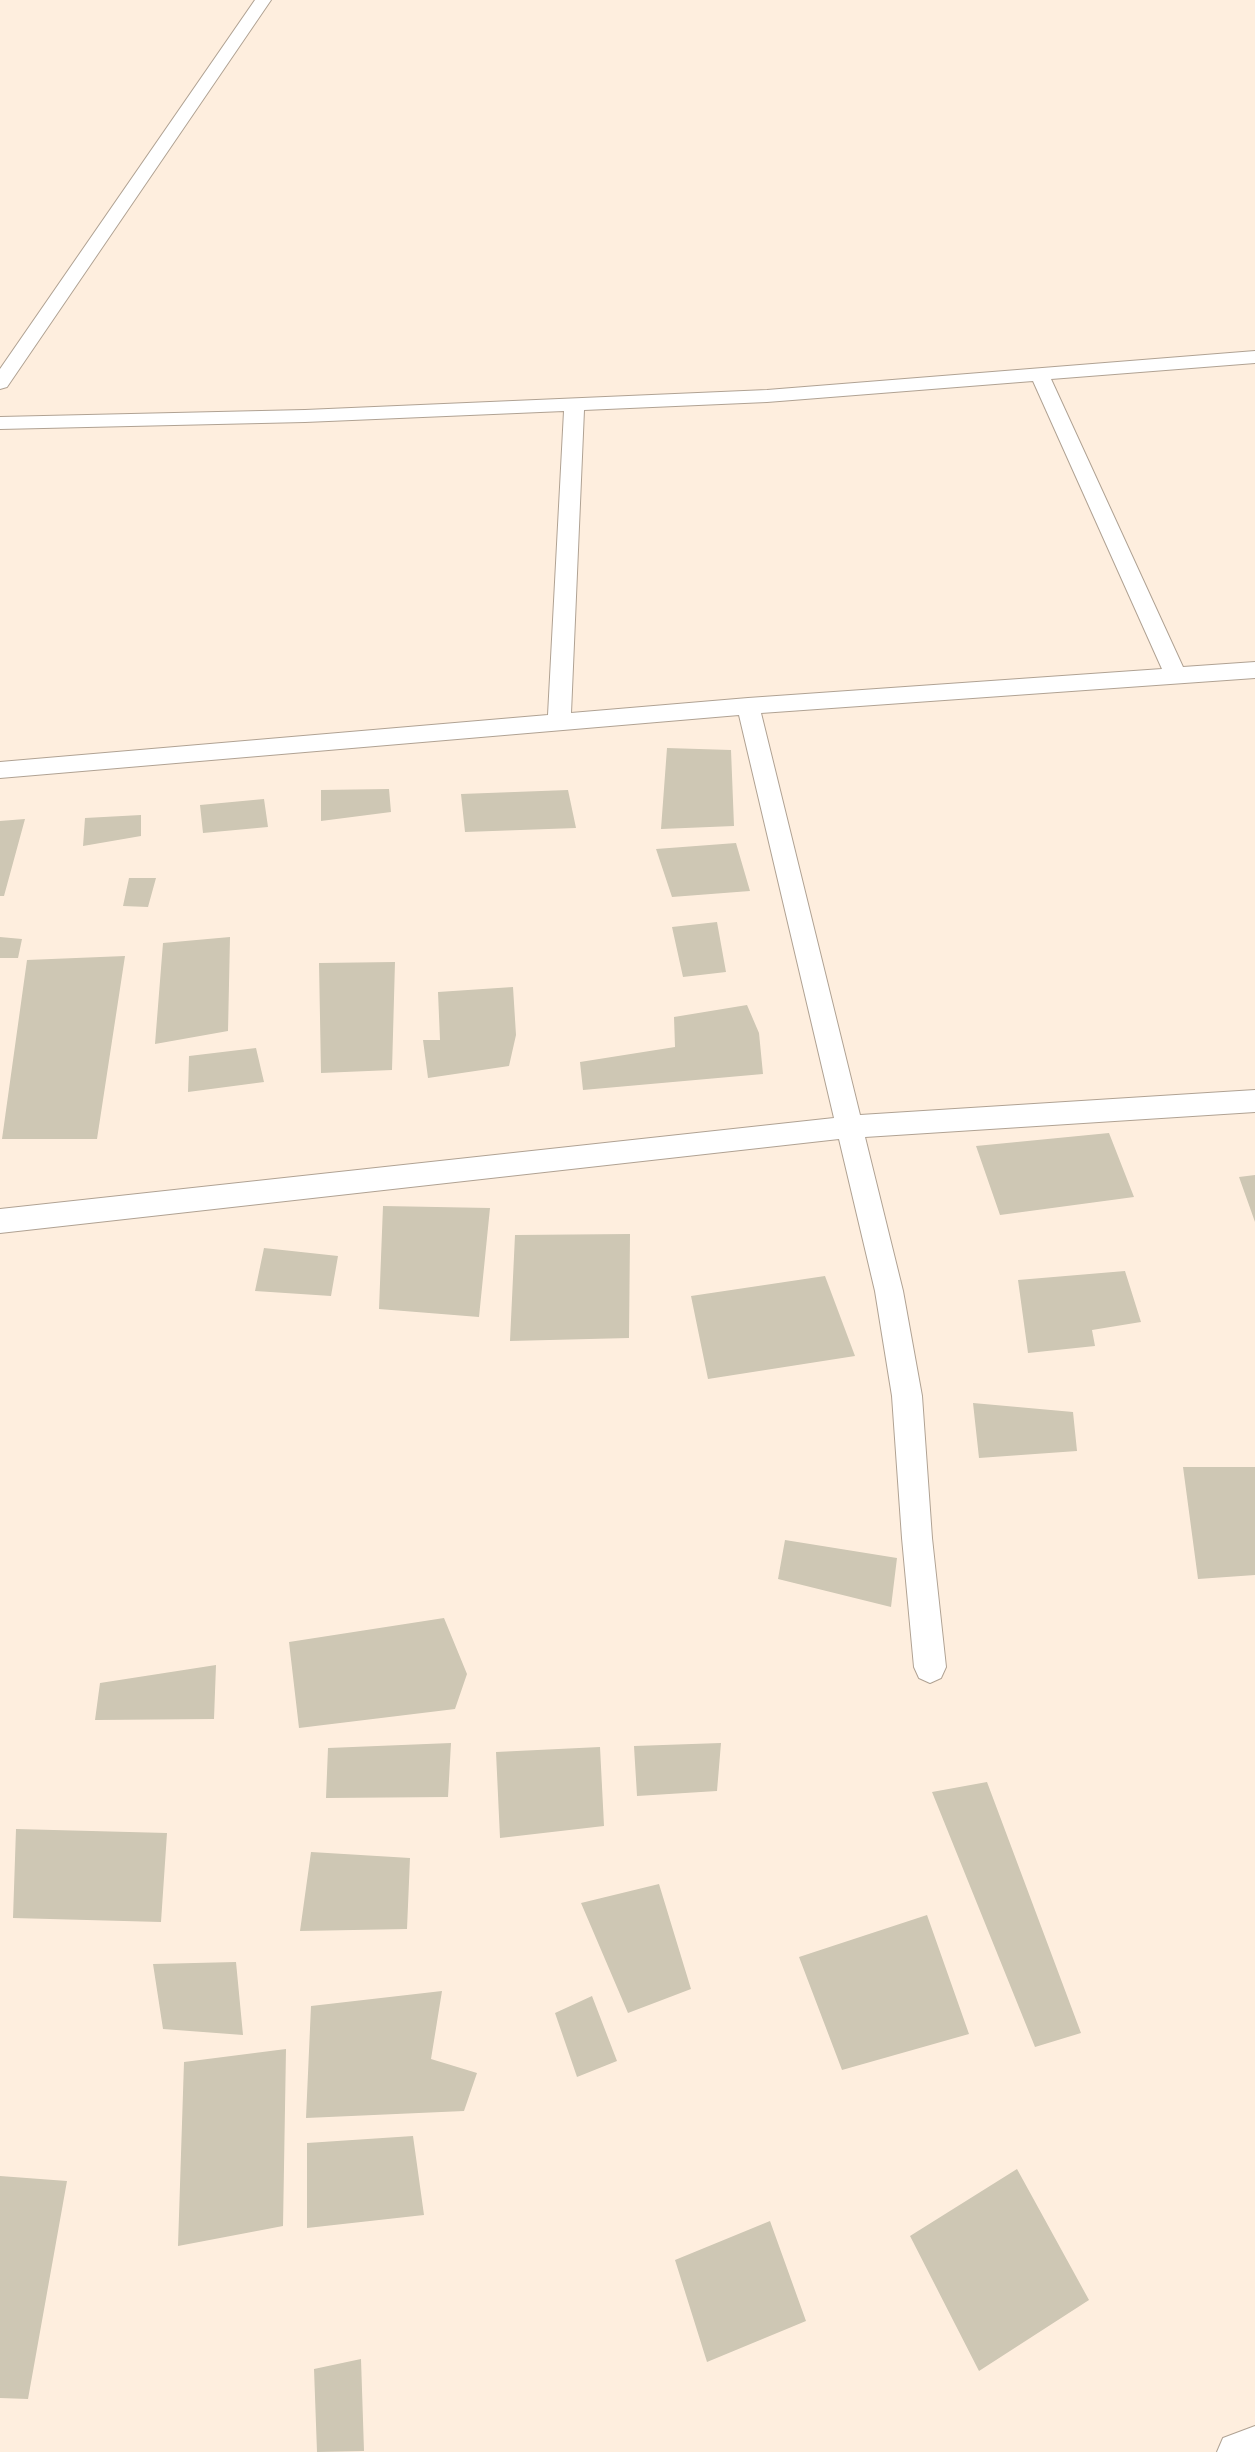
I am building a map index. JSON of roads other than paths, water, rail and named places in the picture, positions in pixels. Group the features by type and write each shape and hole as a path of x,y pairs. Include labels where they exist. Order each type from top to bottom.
{"street":[{"path":"0,383 263,0"},
{"path":"0,423 305,416 767,396 1255,357"},
{"path":"1040,373 1176,676"},
{"path":"560,722 574,405"},
{"path":"0,770 748,706 1255,670"},
{"path":"748,706 888,1291 908,1396 917,1538 930,1667"},
{"path":"0,1221 848,1127 1255,1102"},
{"path":"1237,2452 1255,2446"}]}
